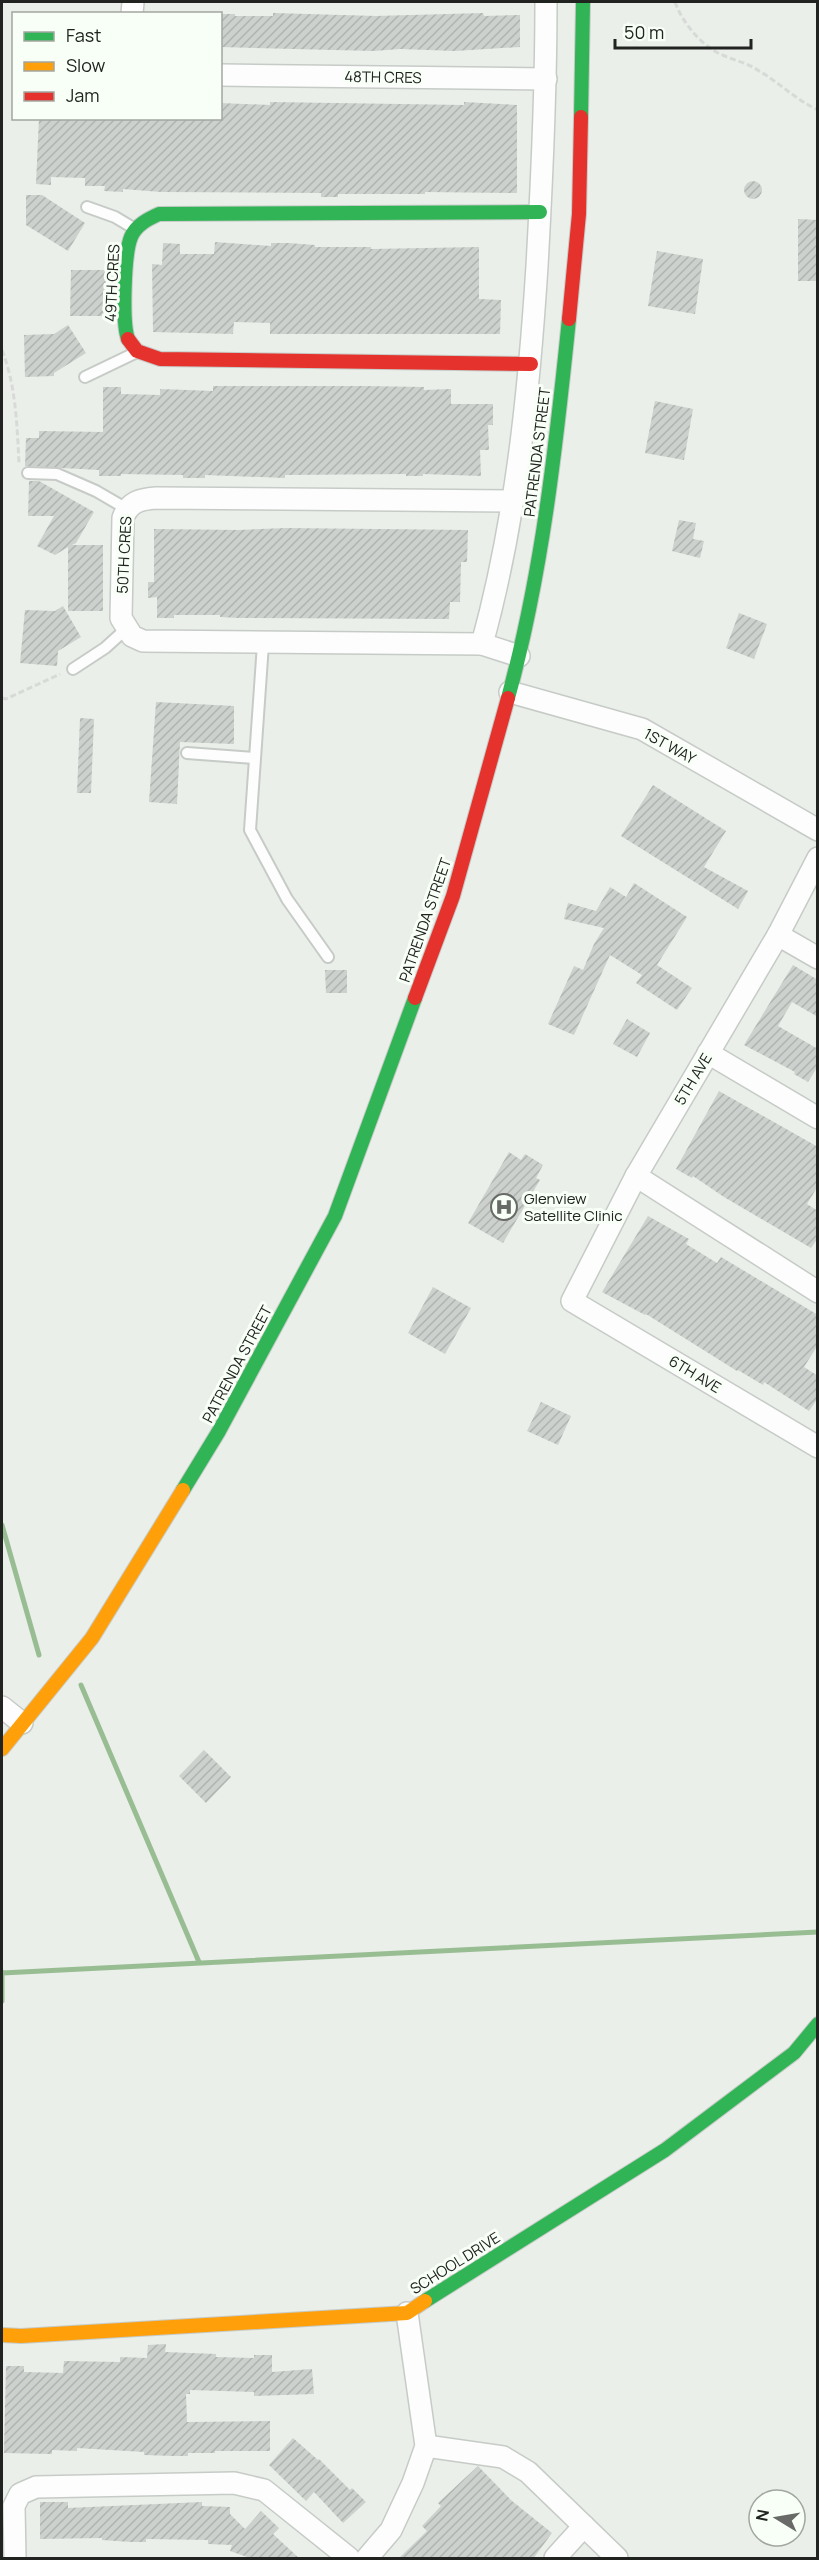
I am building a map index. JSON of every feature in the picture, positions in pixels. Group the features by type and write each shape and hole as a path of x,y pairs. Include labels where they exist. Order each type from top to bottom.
{"street":[{"path":"482,644 500,579 531,364 546,79 546,2"},
{"name":"PATRENDA STREET","path":"2,1749 92,1638 219,1431 335,1216 453,896 519,656 540,554 555,458 579,214 583,2"},
{"name":"48TH CRES","path":"222,75 546,79"},
{"name":"49TH CRES","path":"138,351 131,345 126,332 129,240 147,219 159,214 540,212"},
{"path":"138,351 160,359 531,364"},
{"name":"50TH CRES","path":"126,629 121,618 123,518 127,509 143,499 513,501"},
{"path":"126,629 132,636 143,641 263,644 482,644 519,656"},
{"name":"1ST WAY","path":"510,692 642,729 818,830"},
{"name":"5TH AVE","path":"572,1301 636,1176 778,935 818,858"},
{"path":"778,935 818,958"},
{"path":"708,1053 818,1118"},
{"path":"636,1176 818,1292"},
{"name":"6TH AVE","path":"572,1301 818,1447"},
{"path":"2,1707 22,1723"},
{"name":"SCHOOL DRIVE","path":"2,2336 21,2337 407,2313 665,2150 795,2053 818,2025"},
{"path":"367,2559 391,2530 413,2483 426,2446 407,2313"},
{"path":"426,2446 503,2457 528,2472 616,2559"},
{"path":"15,2559 14,2506 20,2494 36,2487 234,2483 264,2490 349,2559"},
{"path":"555,2559 584,2526"}],"lane":[{"path":"87,207 115,218 136,230"},
{"path":"85,377 138,351"},
{"path":"28,473 57,474 127,509"},
{"path":"73,669 105,648 126,629"},
{"path":"263,644 250,830 287,899 328,957"},
{"path":"188,753 254,758"}],"path":[{"path":"675,2 694,33 717,53 758,70 803,103 818,110"},
{"path":"2,350 10,370 17,421 20,470 28,473"},
{"path":"2,698 6,699 32,685 73,669"}],"building":[{"path":"273,13 376,16 483,13 484,16 520,15 520,47 455,51 222,47 222,14 273,16"},
{"path":"270,102 464,105 464,102 517,105 517,193 425,192 425,194 338,194 338,197 321,197 321,193 161,192 123,189 123,192 104,191 105,186 85,186 85,178 51,177 51,185 36,184 39,120 222,120 222,103 270,105"},
{"path":"753,181 759,184 762,190 759,196 753,199 747,196 744,190 747,184"},
{"path":"26,195 42,195 85,223 68,251 26,225"},
{"path":"798,219 818,220 818,281 798,281"},
{"path":"215,242 271,246 271,243 288,243 315,245 315,247 371,247 371,249 479,247 479,299 501,300 500,334 270,334 270,323 234,322 233,334 153,332 152,264 162,265 163,243 180,244 180,254 214,254"},
{"path":"657,251 703,259 695,314 648,306"},
{"path":"71,270 106,270 106,316 70,316"},
{"path":"68,325 86,353 54,373 54,376 25,377 24,335 54,334"},
{"path":"213,386 365,386 424,387 424,390 451,389 451,404 493,404 493,425 488,425 489,450 480,450 481,476 285,475 285,478 205,475 205,478 183,478 183,475 99,476 99,470 25,466 26,438 39,438 39,431 103,432 103,387 121,387 121,394 160,395 160,389 213,391"},
{"path":"655,401 693,409 684,460 645,453"},
{"path":"29,481 39,481 94,512 76,543 72,545 103,545 103,611 68,611 68,547 55,555 37,546 54,516 28,516"},
{"path":"679,520 696,523 693,539 704,541 700,558 672,551"},
{"path":"154,529 468,530 467,562 461,562 460,602 450,602 449,619 238,618 220,617 220,615 174,615 174,618 157,618 157,597 148,598 148,582 154,582"},
{"path":"63,606 81,637 58,651 57,666 20,663 25,610 55,611"},
{"path":"739,613 767,624 754,659 726,648"},
{"path":"156,702 234,706 234,744 180,742 177,804 149,802"},
{"path":"80,718 94,719 91,793 77,793"},
{"path":"653,785 726,831 704,867 748,891 738,909 621,836"},
{"path":"634,883 687,917 657,965 692,988 677,1010 636,983 642,975 610,955 574,1035 548,1024 574,966 583,970 604,928 564,919 568,903 596,911 610,887 626,897"},
{"path":"793,965 818,980 818,1017 792,1002 778,1026 818,1049 818,1066 808,1082 794,1074 795,1072 744,1045"},
{"path":"325,970 347,970 347,993 326,993"},
{"path":"627,1019 650,1033 637,1057 613,1044"},
{"path":"719,1091 818,1147 818,1186 807,1204 818,1211 818,1238 811,1248 693,1176 692,1178 676,1169"},
{"path":"509,1152 521,1160 525,1154 543,1165 536,1178 540,1180 503,1243 468,1223"},
{"path":"648,1216 689,1239 686,1244 717,1263 721,1257 818,1315 818,1345 804,1367 818,1376 818,1398 809,1411 764,1382 763,1385 737,1371 646,1314 602,1292"},
{"path":"433,1287 471,1308 445,1354 408,1333"},
{"path":"541,1402 571,1416 558,1445 527,1431"},
{"path":"204,1750 231,1777 206,1803 179,1776"},
{"path":"166,2344 165,2352 216,2354 216,2357 254,2358 254,2355 272,2355 272,2372 312,2369 314,2394 254,2396 254,2392 190,2390 190,2394 186,2394 187,2422 270,2421 270,2451 215,2451 215,2453 188,2453 188,2456 173,2456 77,2448 77,2451 52,2450 52,2454 4,2453 6,2366 24,2366 24,2372 63,2373 64,2361 120,2362 120,2357 147,2358 148,2345"},
{"path":"293,2438 366,2502 343,2523 314,2492 306,2501 269,2465"},
{"path":"478,2466 512,2501 552,2533 533,2559 398,2559 427,2531 422,2526 441,2506 438,2503"},
{"path":"40,2502 68,2502 68,2508 202,2502 202,2506 230,2507 230,2514 245,2529 261,2511 279,2528 273,2534 300,2559 253,2559 230,2551 232,2545 208,2544 208,2540 146,2539 146,2542 131,2542 102,2540 102,2538 40,2539"}],"waterway":[{"path":"2,1525 39,1655"},
{"path":"81,1685 199,1962"},
{"path":"2,1973 818,1932"},
{"path":"2,1972 2,2001"}],"traffic: fast":[{"path":"581,117 583,2"},
{"path":"128,339 124,304 125,273 131,237 139,226 159,214 540,212"},
{"path":"508,698 539,557 559,415 569,319"},
{"path":"183,1490 219,1431 335,1216 415,998"},
{"path":"425,2301 665,2150 794,2053 818,2024"}],"traffic: slow":[{"path":"2,1749 92,1638 183,1490"},
{"path":"2,2335 21,2336 407,2313 425,2301"}],"traffic: jam":[{"path":"569,319 579,214 581,117"},
{"path":"128,339 137,351 160,359 531,364"},
{"path":"415,998 453,896 508,698"}],"place":[{"name":"Glenview Satellite Clinic","path":"504,1207"}]}
